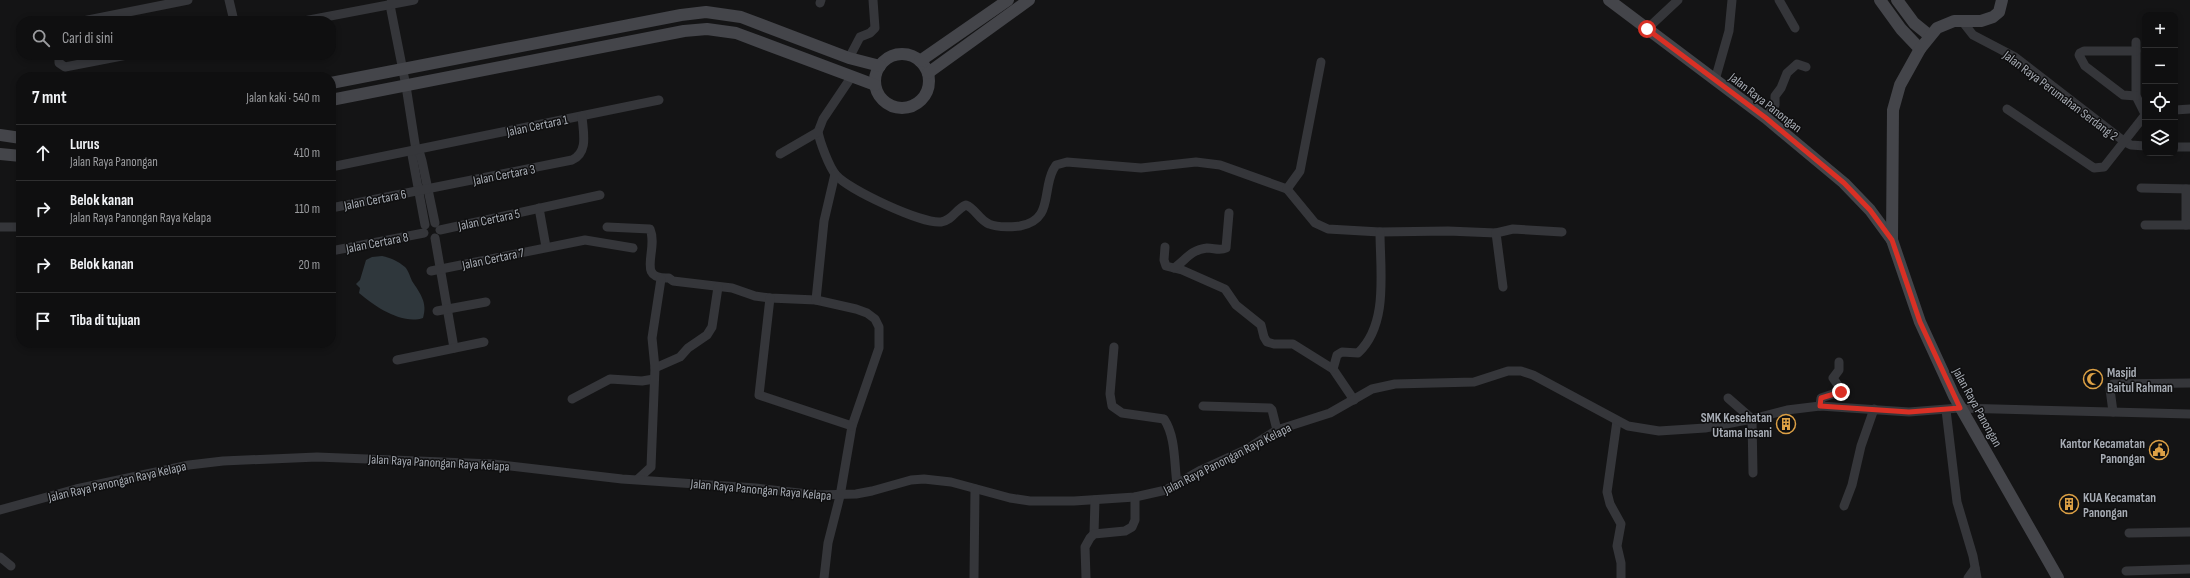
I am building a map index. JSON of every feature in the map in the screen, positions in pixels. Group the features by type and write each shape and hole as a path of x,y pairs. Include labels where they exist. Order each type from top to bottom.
{"street":[{"path":"108,16 188,0"},
{"path":"229,0 233,16"},
{"path":"326,16 388,2 414,0"},
{"path":"849,58 860,38 870,33 875,28 873,0"},
{"path":"920,61 1008,0"},
{"path":"928,74 1029,0"},
{"name":"Jalan Raya Panongan","path":"1609,0 1766,118 1852,191 1892,240"},
{"path":"1647,29 1678,0"},
{"path":"1714,80 1729,31 1732,0"},
{"path":"1779,0 1795,28"},
{"path":"1880,0 1901,29 1920,49"},
{"path":"1897,0 1914,23 1930,36"},
{"name":"Jalan Raya Panongan","path":"2002,0 1999,12 1993,17 1981,21 1962,20 1942,25 1930,36 1920,49 1900,86 1893,110 1892,240 1920,322 1960,408 2058,578"},
{"path":"388,2 403,70 416,150 412,156 440,233 435,238 428,238 425,229 424,190"},
{"path":"336,82 681,15 706,12 741,17 849,58 880,66"},
{"name":"Jalan Raya Perumahan Serdang 2","path":"1962,20 1973,35 2015,57 2125,142 2131,145 2142,146"},
{"path":"336,99 684,31 707,29 736,33 875,85"},
{"path":"2136,96 2123,95 2085,66 2079,55 2080,53 2084,51 2136,46 2136,96 2142,109"},
{"path":"900,54 914,57 920,61 928,74 929,81 925,95 921,101 907,108 900,108 886,103 881,98 875,85 875,78 880,66 889,58 900,54"},
{"path":"59,60 59,63 65,67 101,60"},
{"path":"1287,189 1300,171 1321,62"},
{"path":"1766,118 1774,105 1775,96 1781,88 1789,69 1797,64 1806,67"},
{"path":"780,154 818,132 823,119 852,76"},
{"name":"Jalan Certara 1","path":"336,166 659,100"},
{"path":"2007,109 2094,168 2104,167 2142,119"},
{"path":"2178,110 2190,109"},
{"name":"Jalan Certara 3","path":"424,190 572,160 578,157 584,146 582,116"},
{"path":"818,132 835,174 857,190 922,220 936,222 948,220 966,205 988,224 1008,227 1023,225 1040,216 1045,205 1050,175 1056,165 1067,162 1142,168 1184,162 1208,163 1287,189 1301,204 1309,216 1320,226 1337,230 1380,232 1448,231 1496,233 1512,230 1562,232"},
{"path":"0,136 16,138"},
{"path":"2178,146 2190,147"},
{"path":"0,154 16,156"},
{"path":"816,300 824,222 835,174"},
{"path":"2141,188 2188,189 2188,225 2145,225"},
{"name":"Jalan Certara 6","path":"336,207 424,190"},
{"name":"Jalan Certara 5","path":"425,229 600,195"},
{"path":"539,208 546,247"},
{"path":"1174,268 1182,262 1186,256 1196,252 1207,248 1226,248 1229,213"},
{"path":"1878,222 1892,218"},
{"path":"0,227 16,227"},
{"path":"607,227 650,229 652,238 651,272 654,277 661,279 669,278 673,281 732,288 754,296 816,300 868,313 875,319 879,327 880,348 852,426 840,496 828,543 824,578"},
{"name":"Jalan Certara 8","path":"336,250 425,229"},
{"path":"1332,369 1337,355 1342,352 1358,352 1365,346 1376,327 1380,295 1380,232"},
{"path":"1496,233 1503,287"},
{"path":"435,238 454,348"},
{"name":"Jalan Certara 7","path":"431,271 585,240 633,248"},
{"path":"1165,247 1165,264 1225,289 1239,307 1261,325 1264,337 1269,343 1293,344 1332,369 1354,400"},
{"path":"638,479 651,467 655,368 652,338 661,279"},
{"path":"655,368 680,357 688,348 707,335 712,327 718,287"},
{"path":"770,298 759,395 852,426"},
{"path":"437,311 486,302"},
{"path":"397,360 484,342"},
{"path":"1114,347 1110,394 1112,406 1122,413 1164,419 1174,450 1177,484"},
{"path":"1820,406 1821,398 1842,391 1833,378 1838,370 1839,362"},
{"name":"Jalan Raya Panongan Raya Kelapa","path":"0,510 96,484 189,465 223,461 317,458 420,460 493,464 638,479 840,496 872,491 911,480 937,480 1010,498 1030,501 1095,500 1135,497 1160,493 1201,470 1247,449 1278,430 1322,416 1372,389 1384,385 1474,382 1508,371 1521,371 1572,394 1617,421 1642,430 1659,432 1705,428 1752,419 1787,410 1820,406 1909,412 1960,408 2190,414"},
{"path":"572,399 610,379 642,381 654,379"},
{"path":"2113,412 2110,389 2113,384 2190,383"},
{"path":"1728,398 1752,419 1753,473"},
{"path":"1203,406 1270,408 1274,413 1278,430"},
{"path":"1844,506 1852,485 1861,446 1874,409"},
{"path":"1946,410 1957,502 1977,578"},
{"path":"1617,421 1607,496 1621,524 1617,546 1621,578"},
{"path":"974,578 975,489"},
{"path":"1086,578 1085,547 1090,538 1094,534 1125,530 1132,527 1135,520 1135,497"},
{"path":"1094,534 1095,500"},
{"path":"2129,533 2190,532"},
{"path":"0,557 11,566"},
{"path":"1968,578 1975,568"},
{"path":"2126,571 2190,569"}],"shaded area":[{"path":"382,256 397,261 407,270 424,303 425,308 423,318 406,319 397,317 372,303 359,293 360,288 356,284 360,280 366,260 372,257"}],"place":[{"name":"Masjid Baitul Rahman","path":"2093,379"},
{"name":"SMK Kesehatan Utama Insani","path":"1786,424"},
{"name":"Kantor Kecamatan Panongan","path":"2159,450"},
{"name":"KUA Kecamatan Panongan","path":"2069,504"}],"route":[{"path":"1647,29 1766,118 1844,183 1870,210 1892,240 1920,322 1960,408 1909,412 1820,406 1821,398 1841,392"}]}
